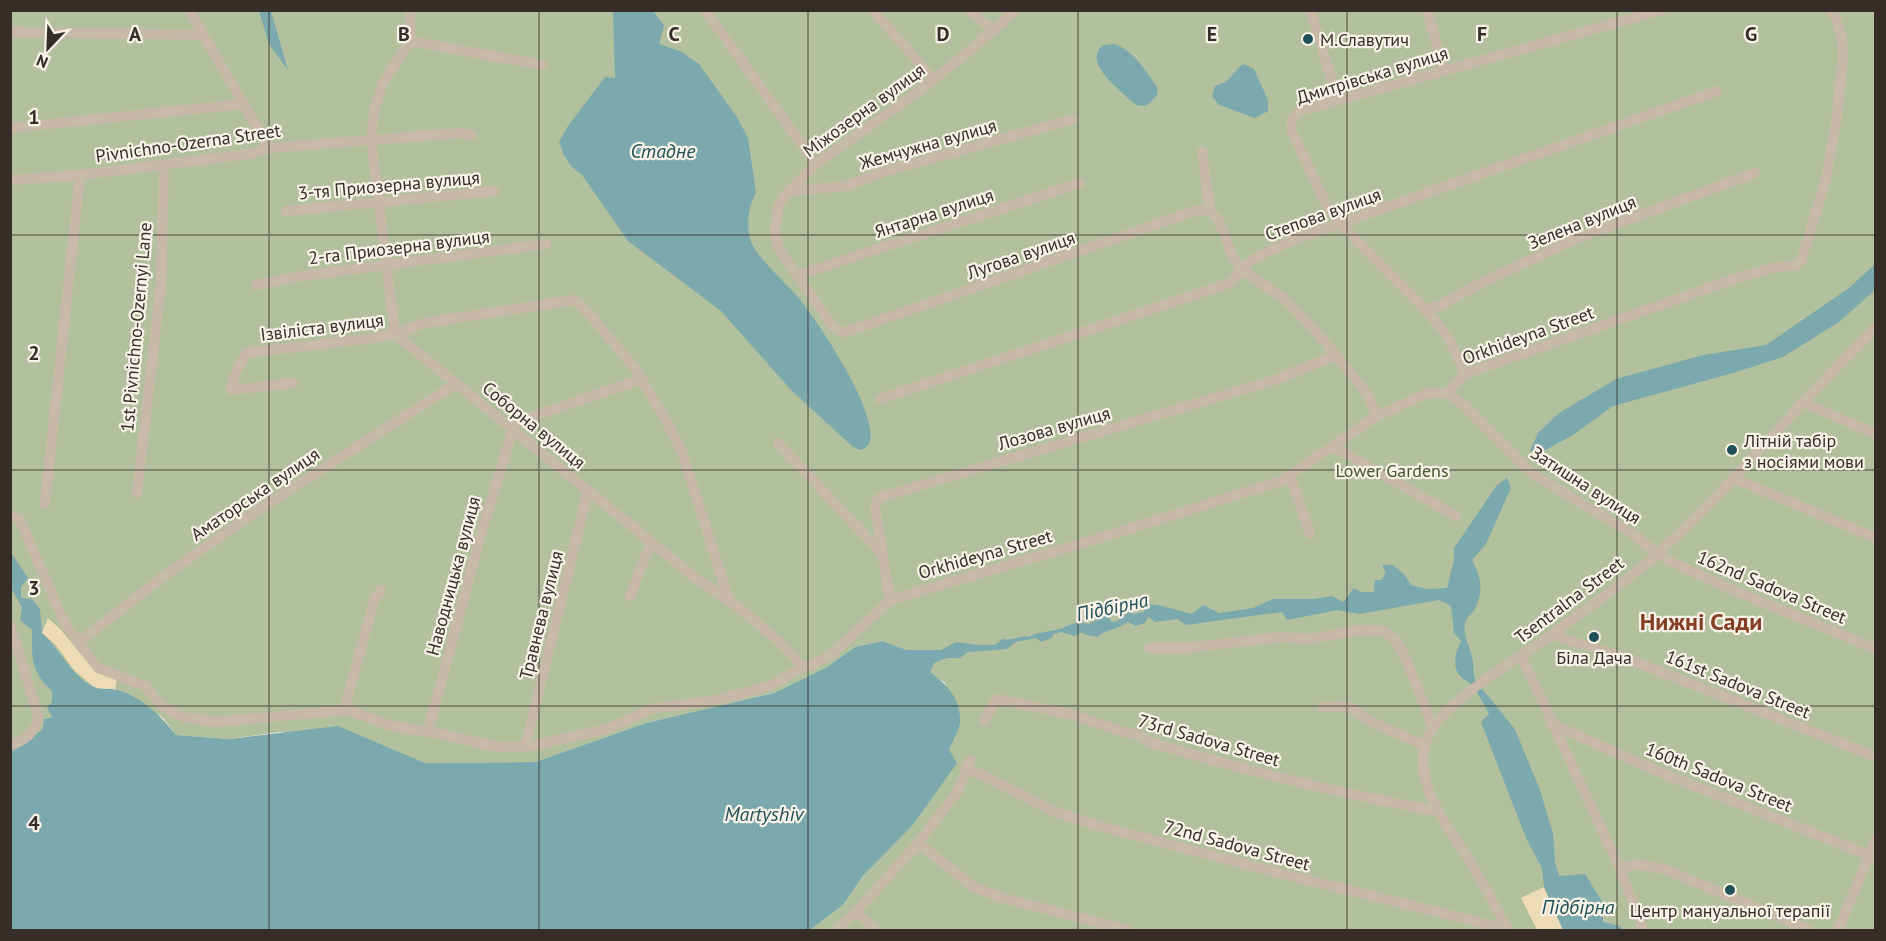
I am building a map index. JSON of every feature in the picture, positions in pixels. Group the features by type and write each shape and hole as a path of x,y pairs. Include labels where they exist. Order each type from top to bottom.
{"street":[{"path":"189,10 269,148"},
{"path":"410,10 410,41 382,83 375,107 371,139 395,334 424,323 574,300 581,305 642,379 682,452 729,600"},
{"path":"705,10 816,164"},
{"path":"873,10 933,79"},
{"path":"969,10 994,31"},
{"name":"Міжозерна вулиця","path":"798,275 779,249 775,224 778,206 789,191 816,164 933,79 994,31 1016,10"},
{"path":"1310,10 1338,100"},
{"path":"1427,10 1444,70"},
{"name":"Дмитрівська вулиця","path":"1465,374 1448,337 1425,309 1340,225 1328,208 1291,130 1294,116 1300,111 1631,14 1662,10"},
{"name":"Orkhideyna Street","path":"10,515 20,520 65,624 98,668 145,686 162,706 183,717 215,722 348,710 388,725 498,747 525,747 607,729 654,708 712,701 767,687 832,654 890,600 1100,538 1281,481 1377,417 1428,393 1447,393 1465,374 1737,278 1772,268 1797,265 1801,261 1826,179 1837,116 1843,57 1842,39 1831,10"},
{"path":"10,32 203,35"},
{"path":"410,41 543,64"},
{"name":"Степова вулиця","path":"880,399 1230,283 1251,260 1293,240 1717,91"},
{"path":"10,128 244,104"},
{"name":"Жемчужна вулиця","path":"789,191 846,186 886,171 1074,119"},
{"name":"Pivnichno-Ozerna Street","path":"10,180 80,175 250,154 269,148 460,133 472,135"},
{"path":"1202,151 1210,211 1218,219 1233,257 1242,270 1282,297 1337,355 1365,391 1377,417"},
{"name":"1st Pivnichno-Ozernyi Lane","path":"137,493 161,283 164,164"},
{"name":"Зелена вулиця","path":"1425,309 1439,306 1481,283 1578,238 1755,174"},
{"path":"45,503 80,175"},
{"name":"Янтарна вулиця","path":"798,275 1080,183"},
{"name":"3-тя Приозерна вулиця","path":"286,211 495,191"},
{"name":"Лугова вулиця","path":"798,275 833,327 842,332 849,331 1197,210 1210,211"},
{"name":"2-га Приозерна вулиця","path":"256,285 302,276 546,244"},
{"name":"Tsentralna Street","path":"1508,930 1472,865 1438,811 1424,773 1425,746 1433,728 1455,703 1552,635 1657,553 1733,478 1802,402 1874,332"},
{"name":"Ізвіліста вулиця","path":"293,382 231,390 235,375 246,353 395,334"},
{"name":"Соборна вулиця","path":"395,334 693,576 729,600 789,650 803,667"},
{"name":"Лозова вулиця","path":"890,600 875,507 878,498 1275,380 1337,355"},
{"path":"510,427 642,379"},
{"name":"Аматорська вулиця","path":"79,642 164,576 255,512 457,383"},
{"name":"Затишна вулиця","path":"1447,393 1461,403 1531,473 1636,536 1657,553"},
{"path":"1802,402 1875,434"},
{"name":"Наводницька вулиця","path":"428,732 510,427"},
{"path":"778,443 883,555"},
{"path":"1334,447 1456,516"},
{"path":"1290,476 1310,534"},
{"path":"1733,478 1875,538"},
{"name":"Травнева вулиця","path":"525,747 588,491"},
{"path":"630,596 651,542"},
{"name":"162nd Sadova Street","path":"1657,553 1726,587 1875,649"},
{"path":"344,710 374,601 381,590"},
{"path":"10,624 38,715 38,724 33,732 20,743 10,746"},
{"path":"1149,648 1186,648 1280,637 1310,639 1360,630 1383,631 1395,639 1405,657 1433,728"},
{"name":"161st Sadova Street","path":"1552,635 1626,658 1875,757"},
{"path":"1522,657 1620,869 1643,930"},
{"name":"73rd Sadova Street","path":"984,721 996,699 1070,714 1221,763 1356,796 1438,811"},
{"path":"1322,706 1351,708 1370,721 1425,746"},
{"name":"160th Sadova Street","path":"1552,724 1657,771 1872,856"},
{"name":"72nd Sadova Street","path":"918,843 958,791 968,765 982,775 1055,812 1102,827 1508,930"},
{"path":"1838,930 1872,856 1875,839"},
{"path":"836,930 856,912 918,843 974,887 1003,898 1128,930"},
{"path":"1620,869 1636,864 1664,869 1810,930"},
{"path":"856,912 876,930"}],"green space":[{"name":"Lower Gardens","path":"11,11 1875,11 1875,930 810,930 843,905 863,876 912,826 960,724 945,683 882,641 855,647 827,667 774,693 646,723 535,762 425,763 386,748 279,732 230,739 176,735 162,717 115,689 95,688 52,717 44,719 42,730 11,749"}],"sand":[{"path":"48,618 94,670 117,680 115,689 95,688 75,671 55,644 42,633"},
{"path":"1544,887 1563,930 1537,930 1521,898"}],"water":[{"name":"Стадне","path":"613,10 653,11 664,25 659,44 680,51 699,64 737,117 748,138 756,193 749,216 751,242 755,250 802,302 846,369 857,390 870,427 868,446 861,450 853,447 791,390 721,311 628,241 582,175 571,166 564,155 559,142 568,126 605,77 615,78"},
{"path":"259,11 271,11 288,70 269,44"},
{"path":"1114,44 1133,56 1157,87 1156,95 1146,106 1136,105 1131,101 1099,67 1098,52 1103,45"},
{"path":"1244,64 1254,69 1268,100 1268,111 1255,118 1219,105 1212,96 1215,86 1226,82"},
{"path":"1875,264 1875,290 1839,322 1783,357 1613,406 1573,435 1542,452 1530,451 1538,433 1559,413 1616,379 1703,355 1766,345 1849,288"},
{"name":"Martyshiv","path":"1507,478 1511,488 1486,544 1472,560 1478,573 1480,590 1475,609 1466,620 1465,630 1473,660 1475,680 1514,728 1519,739 1540,790 1553,834 1555,862 1559,876 1585,874 1603,903 1603,922 1620,926 1622,930 1563,930 1544,887 1542,868 1526,838 1481,722 1489,714 1475,689 1461,677 1456,669 1456,655 1461,641 1454,633 1451,606 1439,600 1359,614 1338,610 1287,620 1282,612 1186,625 1177,619 1155,622 1148,617 1145,623 1136,626 1128,622 1097,637 1082,632 1075,636 1061,632 1041,642 1036,638 1016,642 1007,649 968,652 960,658 947,658 934,663 930,672 952,693 960,714 960,723 949,750 957,763 912,826 863,876 843,905 810,930 11,930 11,749 42,730 44,719 52,717 47,707 52,702 52,691 36,670 32,630 20,620 22,607 11,588 10,551 28,578 21,587 21,598 32,599 40,609 42,633 72,669 94,687 117,690 135,697 157,714 176,735 230,739 338,726 425,763 535,762 646,723 774,693 827,667 855,647 882,641 906,650 941,650 956,642 995,645 1003,639 1029,637 1077,622 1089,624 1106,615 1112,622 1117,621 1129,612 1134,614 1144,612 1144,604 1158,605 1192,614 1203,605 1219,613 1253,608 1273,599 1314,599 1332,596 1343,602 1354,588 1361,592 1374,592 1375,580 1381,580 1386,573 1382,565 1393,565 1404,574 1411,585 1427,589 1447,588 1454,560 1454,548 1497,485"}],"place":[{"name":"М.Славутич","path":"1308,39"},
{"name":"Літній табір з носіями мови","path":"1732,450"},
{"name":"Біла Дача","path":"1594,637"},
{"name":"Центр мануальної терапії","path":"1730,890"}],"district":[{"name":"Нижні Сади","path":"1701,621"}],"water label":[{"name":"Підбірна","path":"1112,607"},
{"name":"Підбірна","path":"1578,907"}]}
